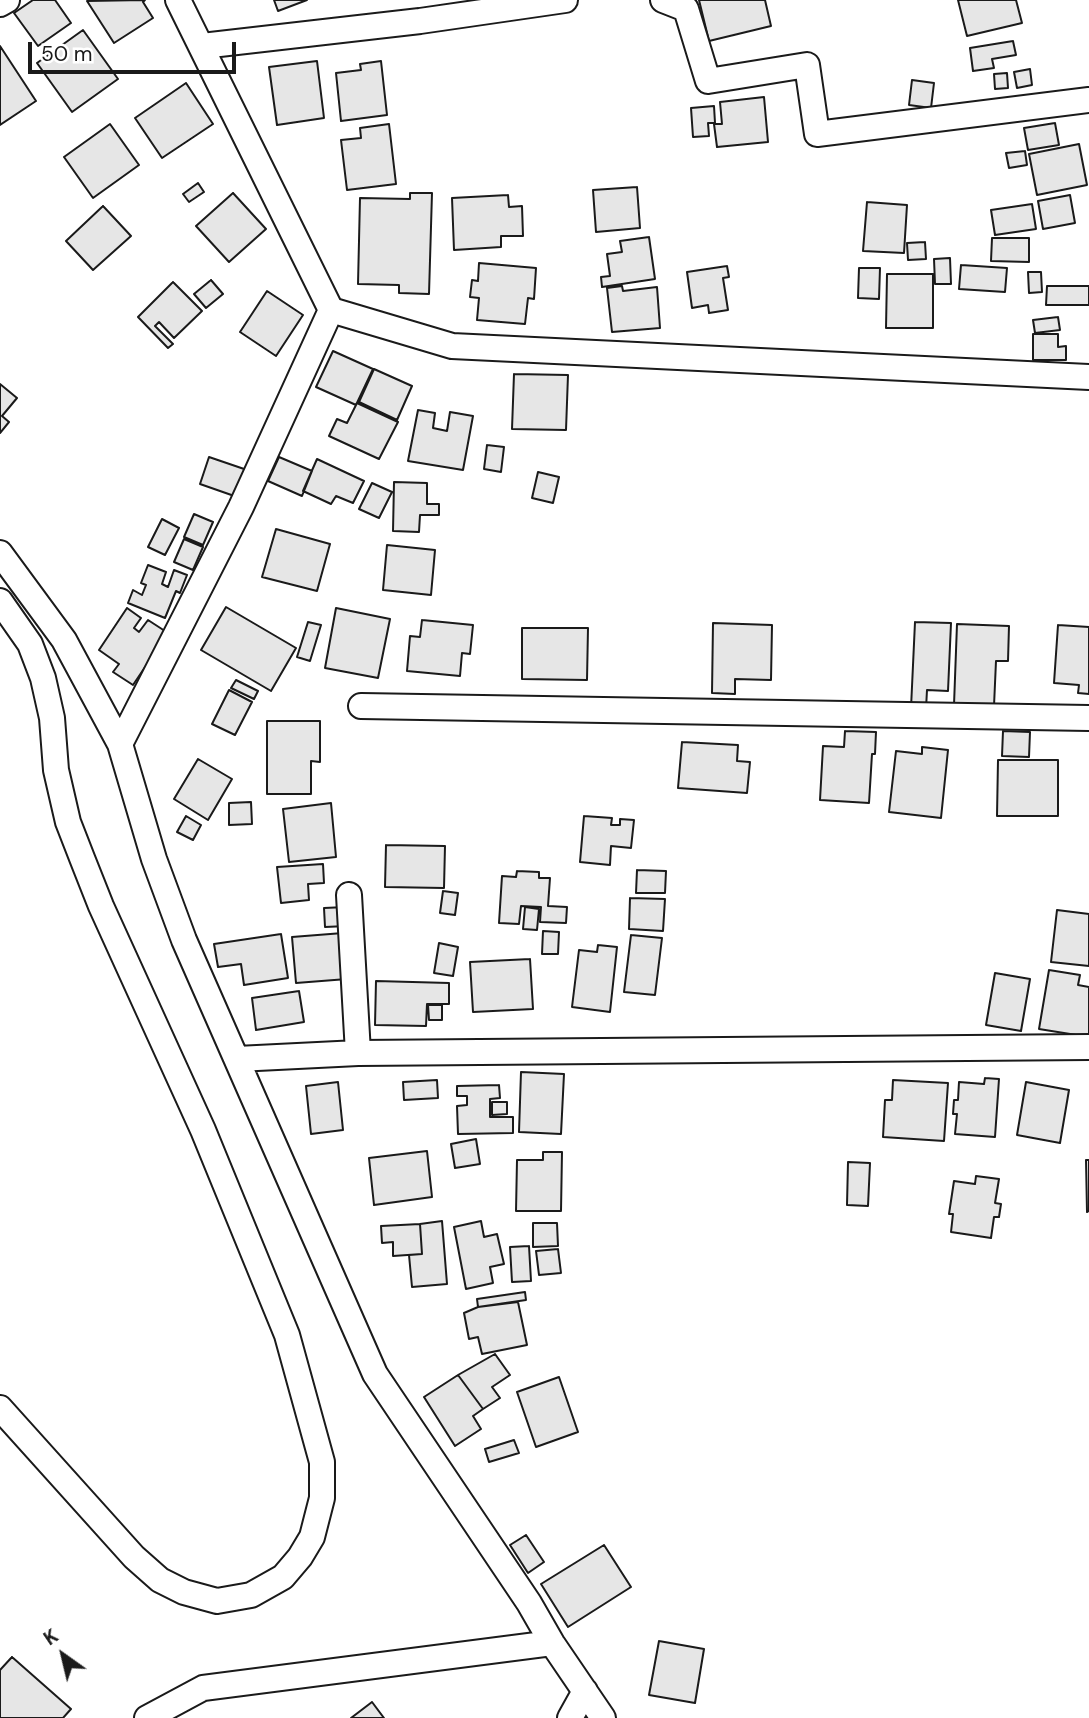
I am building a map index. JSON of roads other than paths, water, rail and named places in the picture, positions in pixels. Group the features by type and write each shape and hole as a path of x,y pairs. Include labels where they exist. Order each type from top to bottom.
{"street":[{"path":"0,4 7,0"},
{"path":"178,0 331,310 452,346 1089,377"},
{"path":"202,46 420,21 565,0"},
{"path":"663,0 686,9 708,81 807,65 817,134 1089,100"},
{"path":"120,744 241,507 331,310"},
{"path":"0,553 64,640 120,744 154,859 184,940 374,1374 529,1603 552,1643 603,1718"},
{"path":"0,601 30,644 43,678 68,822 82,858 101,906 204,1130 287,1335 322,1462 322,1498 312,1537 283,1577 251,1595 217,1601 184,1592 160,1580 134,1557 0,1408"},
{"path":"361,706 1089,718"},
{"path":"349,895 358,1053"},
{"path":"237,1059 358,1053 1089,1047"},
{"path":"147,1718 204,1688 552,1643"},
{"path":"570,1718 585,1690"}]}
